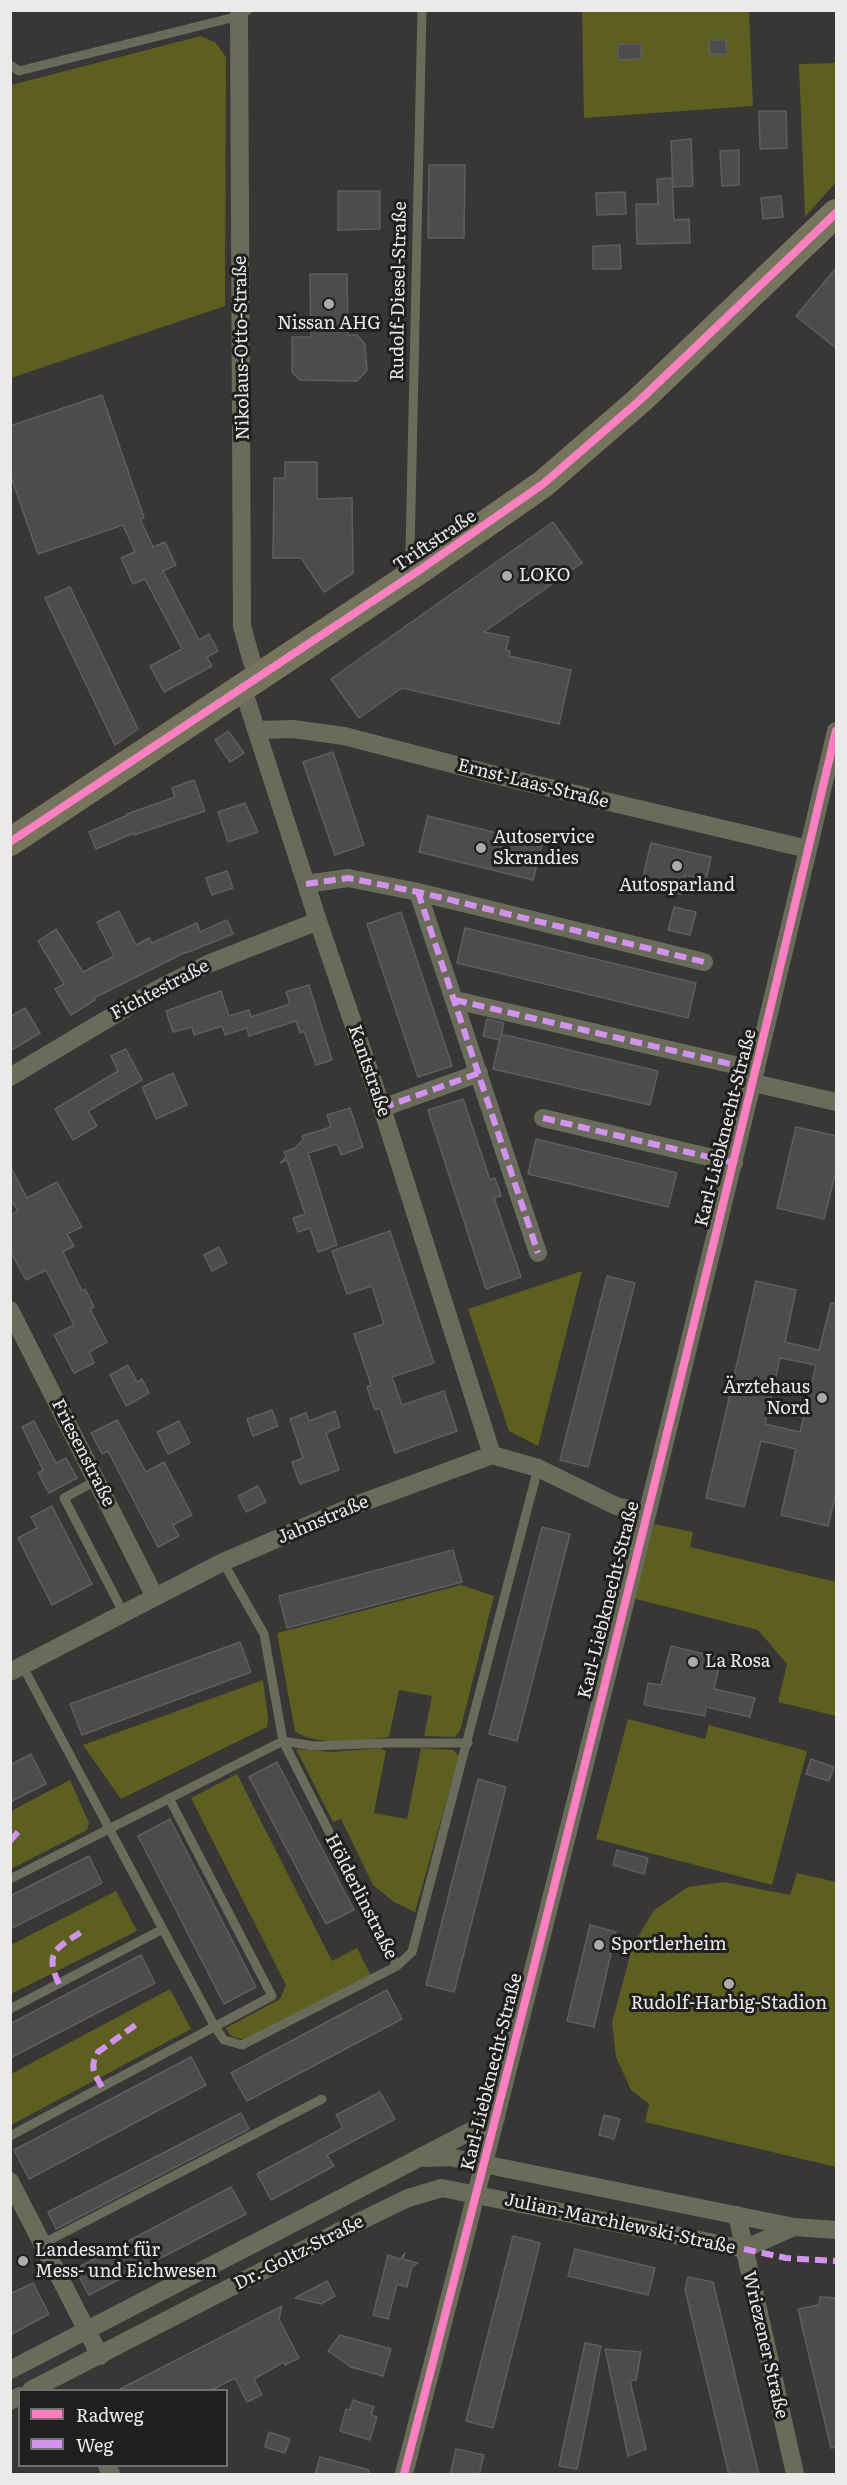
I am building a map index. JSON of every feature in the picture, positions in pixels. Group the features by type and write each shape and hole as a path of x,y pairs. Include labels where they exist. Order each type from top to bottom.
{"main road":[{"name":"Triftstraße","path":"10,843 420,569 566,466 640,400 837,213"}],"street":[{"name":"Nikolaus-Otto-Straße","path":"243,13 242,626 252,662 252,682"},
{"name":"Kantstraße","path":"252,682 256,730 382,1108 492,1455"},
{"name":"Ernst-Laas-Straße","path":"256,730 293,729 344,736 495,775 808,849"},
{"name":"Karl-Liebknecht-Straße","path":"404,2475 477,2194 734,1163 837,731"},
{"path":"306,884 348,878 418,892 704,962"},
{"path":"418,892 538,1253"},
{"name":"Fichtestraße","path":"10,1077 156,990 208,964 318,921"},
{"path":"455,1000 755,1076 837,1102"},
{"path":"382,1108 479,1073"},
{"path":"543,1118 734,1163"},
{"name":"Friesenstraße","path":"10,1310 155,1597"},
{"path":"492,1455 538,1467 616,1506 647,1513"},
{"name":"Jahnstraße","path":"16,1669 224,1562 353,1506 492,1455"},
{"name":"Dr.-Goltz-Straße","path":"10,2370 496,2118"},
{"name":"Dr.-Goltz-Straße","path":"421,2158 449,2157 484,2163"},
{"name":"Julian-Marchlewski-Straße","path":"484,2163 794,2227 837,2230"},
{"path":"10,2181 100,2356"},
{"name":"Dr.-Goltz-Straße","path":"40,2389 65,2383 100,2356 408,2198 442,2188 477,2194"},
{"name":"Julian-Marchlewski-Straße","path":"477,2194 744,2249 794,2227"},
{"name":"Wriezener Straße","path":"737,2215 795,2475"},
{"path":"48,2351 65,2383"}],"lane":[{"name":"Rudolf-Diesel-Straße","path":"420,569 410,550 422,10"},
{"path":"10,65 19,71 243,13"},
{"path":"397,1966 412,1952 538,1467"},
{"path":"97,1480 64,1497 123,1612"},
{"name":"Hölderlinstraße","path":"215,2027 224,2040 242,2045 397,1966 283,1741 264,1634 224,1562"},
{"path":"16,1669 109,1828 215,2027"},
{"path":"10,1880 283,1741 314,1746 468,1743"},
{"path":"10,2136 272,1996 169,1798"},
{"path":"10,2009 163,1929"},
{"path":"42,2244 322,2099"}],"shaded area":[{"path":"582,11 749,11 753,106 584,118"},
{"path":"201,36 216,43 226,57 225,306 11,378 11,85"},
{"path":"836,63 836,182 805,217 799,64"},
{"path":"582,1271 538,1446 509,1431 468,1309"},
{"path":"654,1524 693,1532 690,1547 836,1582 836,1716 778,1702 787,1664 758,1630 632,1598"},
{"path":"461,1585 494,1596 460,1731 455,1737 424,1736 432,1696 399,1690 389,1737 327,1741 304,1736 295,1731 277,1633"},
{"path":"263,1680 267,1727 121,1799 83,1745"},
{"path":"628,1719 705,1739 709,1725 807,1751 772,1885 596,1839"},
{"path":"380,1748 386,1751 374,1813 407,1819 421,1748 453,1750 459,1756 415,1912 394,1902 373,1885 341,1819 333,1822 296,1749 333,1752"},
{"path":"237,1774 332,1961 357,1948 371,1976 245,2040 231,2036 226,2028 280,1999 286,1985 191,1798"},
{"path":"70,1780 89,1823 87,1830 11,1869 11,1811"},
{"name":"Rudolf-Harbig-Stadion","path":"797,1873 836,1882 836,2167 645,2122 649,2104 631,2090 616,2057 612,2022 633,1945 654,1910 688,1887 724,1882 790,1895"},
{"path":"116,1891 137,1931 11,1994 11,1945"},
{"path":"170,1989 191,2029 11,2125 11,2074"}],"building":[{"path":"709,40 726,40 726,54 710,54"},
{"path":"618,44 641,44 641,59 618,60"},
{"path":"759,111 786,111 787,148 760,149"},
{"path":"691,139 693,186 673,187 671,141"},
{"path":"739,150 739,185 722,186 720,151"},
{"path":"429,165 465,165 464,238 428,238"},
{"path":"672,178 674,220 689,219 690,243 637,244 636,204 658,204 657,179"},
{"path":"338,191 380,191 380,229 338,230"},
{"path":"625,192 626,214 597,215 596,193"},
{"path":"781,196 783,217 763,219 761,198"},
{"path":"620,245 621,269 593,269 593,246"},
{"path":"837,267 837,349 796,316"},
{"name":"Nissan AHG","path":"310,274 347,274 348,335 357,335 365,344 367,370 357,381 300,380 292,372 292,337 311,337"},
{"path":"102,395 144,518 140,519 153,547 165,542 176,565 163,571 199,640 209,634 218,651 207,657 212,666 164,692 150,666 182,649 145,579 133,584 121,558 135,552 123,525 38,554 10,474 10,426"},
{"path":"285,462 317,462 317,499 352,498 353,573 324,592 301,558 273,558 274,478 285,478"},
{"path":"553,522 582,563 484,632 509,637 506,650 510,651 509,656 571,670 559,724 402,688 359,718 331,679"},
{"path":"70,587 138,729 115,745 45,598"},
{"path":"228,731 244,753 230,762 215,740"},
{"path":"333,752 364,845 335,855 303,762"},
{"path":"194,780 205,811 134,835 134,833 96,849 89,832 127,814 175,797 172,788"},
{"path":"245,803 258,832 228,842 218,812"},
{"name":"Autoservice Skrandies","path":"428,816 542,844 533,880 419,852"},
{"name":"Autosparland","path":"651,843 711,857 706,880 685,875 681,894 641,885"},
{"path":"227,871 233,888 212,895 206,878"},
{"path":"674,907 696,912 690,935 668,930"},
{"path":"119,911 136,945 149,938 152,943 197,923 200,932 227,920 233,934 186,952 94,998 95,1000 71,1015 55,989 64,984 38,941 56,929 83,972 114,956 97,922"},
{"path":"401,912 452,1066 418,1077 367,924"},
{"path":"465,928 696,983 688,1018 457,963"},
{"path":"309,985 332,1060 316,1065 304,1031 300,1033 296,1021 249,1036 247,1028 225,1035 222,1026 194,1035 192,1027 173,1032 166,1011 221,991 229,1016 249,1010 251,1017 290,1004 286,992"},
{"path":"25,1008 40,1033 10,1051 10,1017"},
{"path":"487,1019 504,1023 500,1040 483,1036"},
{"path":"501,1034 658,1071 650,1105 493,1069"},
{"path":"126,1049 142,1080 88,1111 97,1126 73,1140 55,1109 118,1071 111,1056"},
{"path":"173,1073 187,1105 156,1119 142,1087"},
{"path":"463,1099 490,1180 495,1178 499,1189 501,1196 494,1198 521,1277 486,1289 428,1110"},
{"path":"350,1108 363,1147 341,1155 337,1144 308,1153 337,1245 318,1252 310,1228 298,1232 293,1218 305,1214 287,1160 280,1163 286,1157 284,1152 295,1148 303,1140 302,1136 331,1127 327,1115"},
{"path":"796,1127 837,1136 837,1167 824,1219 777,1208"},
{"path":"536,1139 677,1173 668,1207 528,1174"},
{"path":"10,1166 27,1198 57,1182 82,1227 67,1234 74,1246 63,1252 82,1291 85,1289 94,1307 90,1309 107,1342 89,1352 94,1363 74,1373 54,1335 74,1325 46,1270 26,1280 10,1251 10,1215 18,1211 10,1198"},
{"path":"390,1231 434,1363 392,1377 402,1405 444,1391 457,1431 395,1453 380,1408 375,1410 371,1399 367,1387 371,1385 354,1334 384,1324 372,1286 347,1294 332,1251"},
{"path":"219,1247 227,1263 212,1271 204,1255"},
{"path":"607,1276 635,1283 588,1467 560,1460"},
{"path":"756,1281 796,1290 785,1342 819,1350 831,1303 837,1303 837,1489 828,1526 781,1515 796,1449 761,1441 744,1507 706,1498","holes":["780,1358 816,1365 800,1432 765,1424"]},
{"path":"128,1365 137,1382 142,1379 149,1393 126,1406 110,1375"},
{"path":"272,1410 278,1426 253,1436 247,1419"},
{"path":"335,1411 340,1427 326,1433 339,1470 300,1484 292,1462 303,1458 290,1419 306,1413 309,1421"},
{"path":"117,1420 146,1472 164,1462 192,1515 173,1525 179,1536 158,1547 108,1451 102,1454 91,1433"},
{"path":"34,1421 56,1463 66,1458 77,1478 49,1493 38,1473 43,1470 22,1427"},
{"path":"179,1421 190,1443 168,1454 157,1432"},
{"path":"258,1486 266,1502 246,1512 238,1496"},
{"path":"52,1506 92,1584 52,1605 18,1538 37,1528 31,1517"},
{"path":"542,1527 570,1534 517,1741 489,1734"},
{"path":"453,1550 462,1582 287,1628 279,1596"},
{"path":"240,1642 251,1672 82,1735 70,1704"},
{"path":"671,1646 721,1658 714,1689 755,1698 750,1717 706,1707 705,1716 644,1705 648,1683 661,1685"},
{"path":"31,1754 46,1784 10,1802 10,1765"},
{"path":"811,1759 834,1767 829,1781 806,1774"},
{"path":"277,1762 354,1910 326,1924 249,1777"},
{"path":"478,1779 506,1787 454,1992 426,1985"},
{"path":"170,1819 256,1987 224,2004 138,1836"},
{"path":"617,1850 648,1858 644,1874 613,1865"},
{"path":"89,1856 102,1883 10,1929 10,1896"},
{"path":"590,1925 616,1932 594,2027 567,2021"},
{"path":"141,1955 155,1983 10,2058 10,2024"},
{"path":"387,1990 402,2019 247,2101 231,2073"},
{"path":"191,2057 206,2085 29,2179 14,2150"},
{"path":"380,2092 395,2119 327,2155 334,2166 271,2200 257,2174 343,2128 336,2115"},
{"path":"241,2113 249,2129 56,2229 48,2212"},
{"path":"604,2115 620,2119 614,2139 599,2135"},
{"path":"231,2187 246,2214 89,2295 75,2269"},
{"path":"513,2236 540,2243 493,2428 466,2421"},
{"path":"575,2249 655,2268 648,2295 568,2276"},
{"path":"405,2253 403,2259 418,2263 412,2267 407,2287 397,2284 388,2319 373,2315 388,2255 400,2259"},
{"path":"688,2277 713,2282 759,2475 729,2475 685,2289"},
{"path":"327,2281 335,2296 321,2304 295,2298"},
{"path":"33,2283 49,2314 10,2335 10,2294"},
{"path":"820,2297 837,2298 837,2447 831,2448 798,2309 819,2305"},
{"path":"282,2306 279,2319 299,2358 285,2365 284,2362 254,2379 262,2395 247,2402 235,2378 214,2389 120,2389"},
{"path":"340,2335 391,2349 383,2376 351,2367 328,2351"},
{"path":"585,2343 601,2346 577,2469 559,2466"},
{"path":"605,2349 641,2352 636,2380 630,2381 646,2449 628,2456"},
{"path":"353,2400 374,2407 371,2415 377,2417 370,2440 340,2431 346,2409 350,2410"},
{"path":"269,2432 290,2439 285,2453 265,2447"},
{"path":"456,2449 484,2455 479,2475 450,2475"},
{"path":"320,2457 369,2470 368,2475 315,2475"}],"marked path":[{"path":"306,884 348,878 418,892 704,962"},
{"path":"418,892 538,1253"},
{"path":"455,1000 756,1070"},
{"path":"382,1108 479,1073"},
{"path":"543,1118 734,1163"},
{"path":"10,1841 19,1831"},
{"path":"59,1984 54,1973 53,1957 60,1946 84,1930"},
{"path":"102,2087 93,2066 98,2052 137,2024"},
{"path":"744,2249 786,2258 836,2261"}],"cycle path":[{"path":"10,842 421,569 543,484 640,400 836,213"},
{"path":"404,2474 625,1604 836,731"}],"place":[{"name":"Nissan AHG","path":"329,304"},
{"name":"LOKO","path":"507,576"},
{"name":"Autoservice Skrandies","path":"481,848"},
{"name":"Autosparland","path":"677,866"},
{"name":"Ärztehaus Nord","path":"822,1398"},
{"name":"La Rosa","path":"693,1662"},
{"name":"Sportlerheim","path":"599,1945"},
{"name":"Rudolf-Harbig-Stadion","path":"729,1984"},
{"name":"Landesamt für Mess- und Eichwesen","path":"23,2261"}]}
